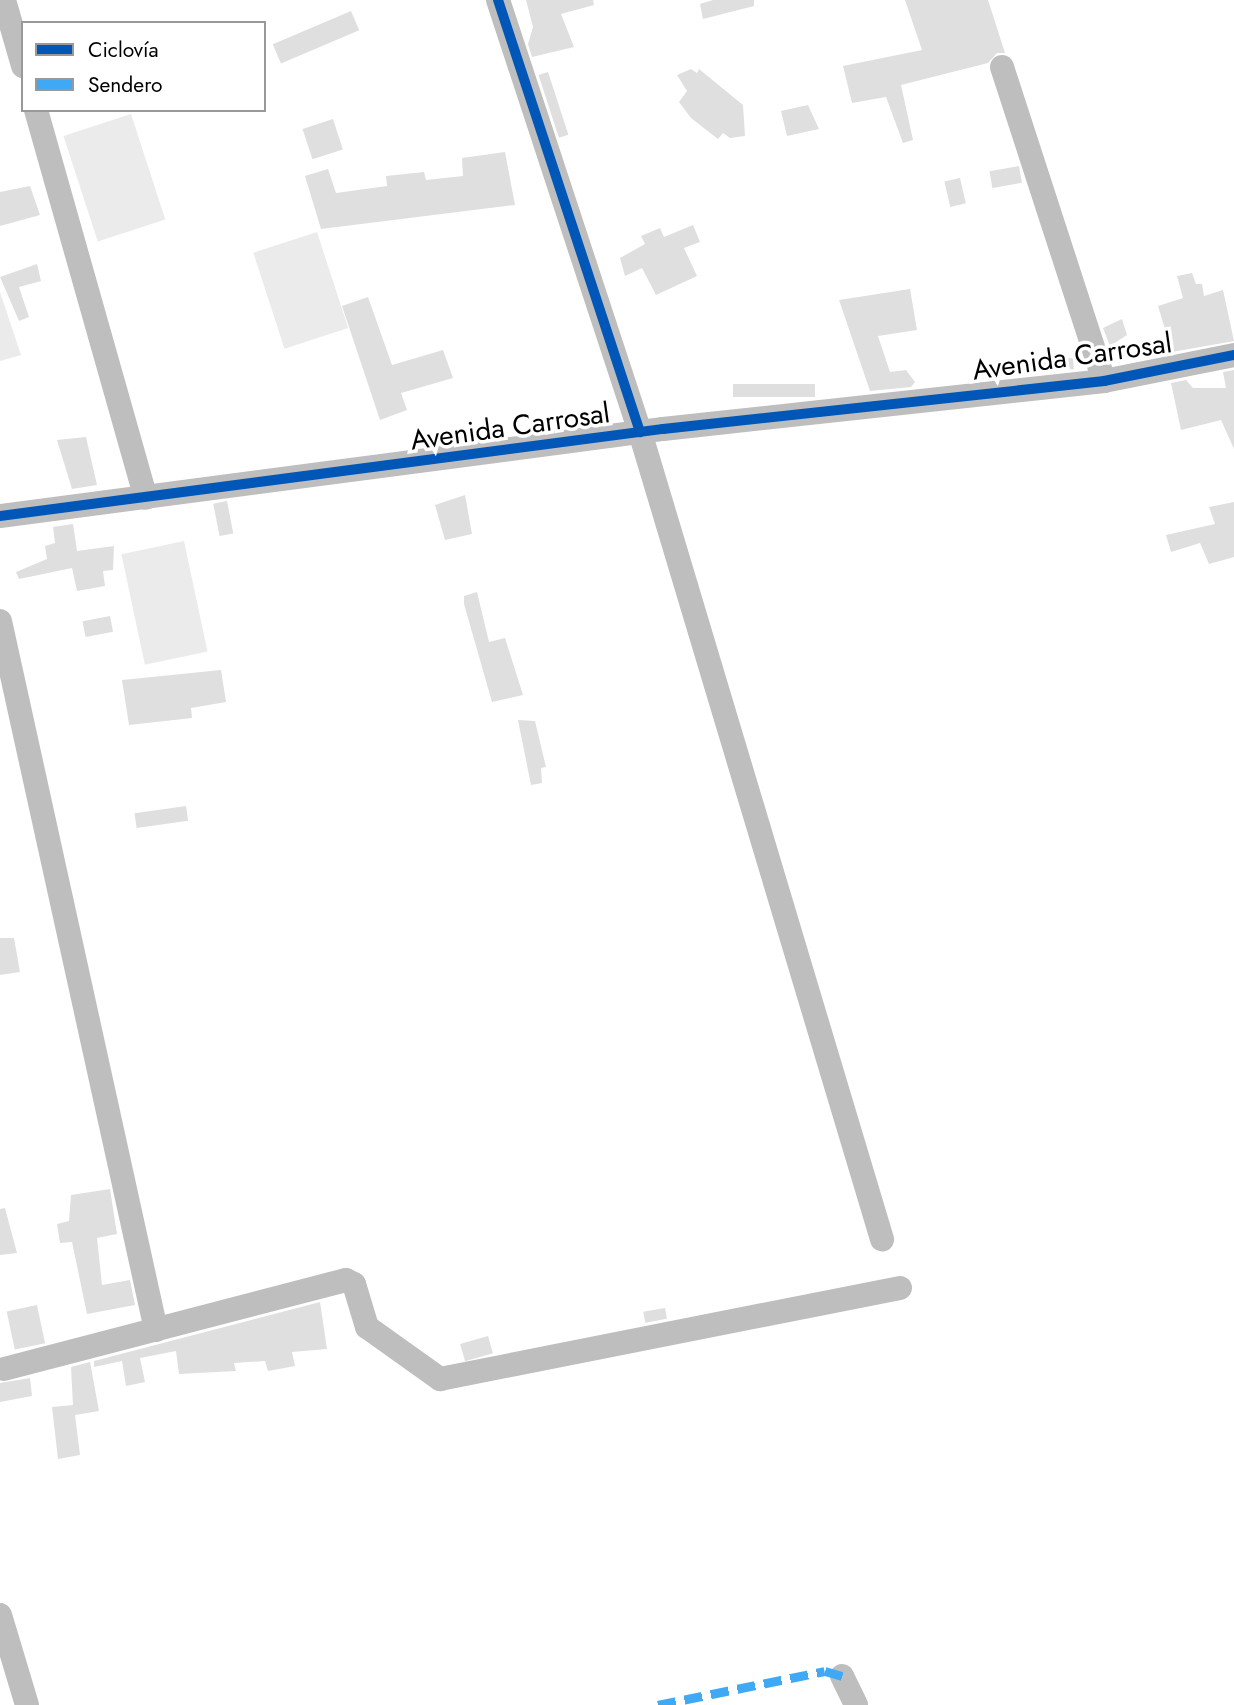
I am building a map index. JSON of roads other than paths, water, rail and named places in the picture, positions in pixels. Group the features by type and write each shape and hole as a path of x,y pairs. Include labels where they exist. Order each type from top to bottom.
{"street":[{"path":"4,0 21,59"},
{"path":"499,0 640,432 883,1239"},
{"path":"1002,67 1104,381"},
{"path":"37,112 146,498"},
{"name":"Avenida Carrosal","path":"0,516 640,432 1104,381 1234,355"},
{"path":"0,621 156,1330"},
{"path":"4,1369 346,1280 354,1284 367,1327 440,1379 900,1288"},
{"path":"0,1615 27,1705"},
{"path":"842,1676 856,1705"}]}
